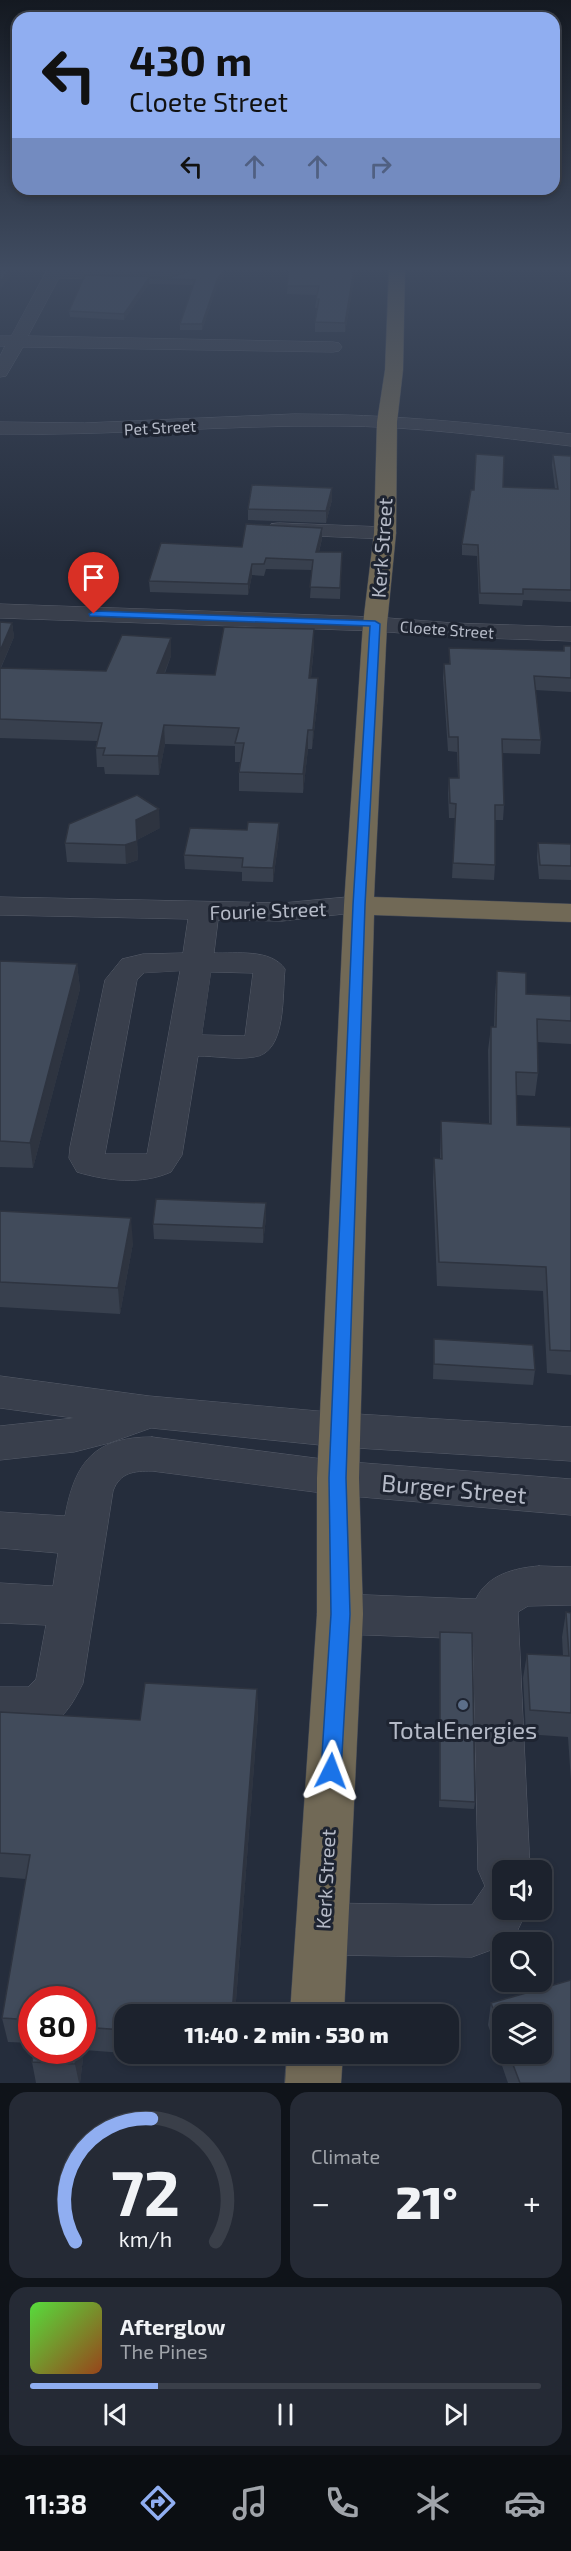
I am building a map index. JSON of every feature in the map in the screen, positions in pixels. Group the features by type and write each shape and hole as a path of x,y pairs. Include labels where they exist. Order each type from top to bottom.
{"highway":[{"name":"Kerk Street","path":"318,2004 340,1614 338,1478 359,905 375,624 385,533 387,422 394,366"},
{"name":"Fourie Street","path":"359,905 571,913"},
{"path":"314,2083 315,2064"}],"street":[{"name":"Pet Street","path":"0,428 98,429 304,420 387,422 571,440"},
{"path":"254,528 385,533"},
{"name":"Cloete Street","path":"0,611 375,624 453,630 571,634"},
{"name":"Fourie Street","path":"0,906 282,912 359,905"},
{"path":"183,1045 253,1047 258,1044 261,1039 269,969 260,964 197,963 139,965 128,970 121,980 88,1147 87,1158 90,1163 146,1167 156,1165 164,1159 183,1045 197,963 204,912"},
{"path":"0,1392 149,1412 340,1430 571,1444"},
{"path":"0,1443 80,1435 116,1425 149,1412"},
{"name":"Burger Street","path":"0,1710 42,1706 51,1699 59,1683 83,1536 95,1479 104,1466 115,1459 129,1454 152,1454 338,1478 571,1497"},
{"path":"0,1530 83,1536"},
{"path":"504,1860 495,1606 498,1600 514,1588 571,1586"},
{"path":"0,1603 71,1607"},
{"path":"340,1614 494,1620"},
{"path":"322,1929 472,1931 483,1929 494,1920"}],"building":[{"path":"476,454 504,456 503,487 558,489 553,455 571,456 571,590 523,589 523,594 480,593 478,545 462,544 471,490 474,490"},
{"path":"252,485 332,488 326,511 248,509"},
{"path":"246,524 322,528 316,552 342,552 340,588 310,587 313,560 266,558 264,564 252,564 248,584 149,581 161,543 242,547"},
{"path":"0,622 12,623 0,651"},
{"path":"224,627 314,629 309,678 318,678 313,730 308,730 303,774 239,772 244,743 235,743 239,728 164,725 158,756 103,755 105,748 96,748 102,723 0,719 0,668 106,671 122,635 171,638 157,673 215,675"},
{"path":"564,646 571,646 571,678 534,676 541,740 502,739 504,805 495,805 495,865 453,863 456,804 450,803 449,778 459,778 458,737 449,737 444,664 450,664 449,648 564,651"},
{"path":"137,795 159,809 136,820 137,841 125,845 65,843 69,824"},
{"path":"248,822 279,823 273,868 242,867 243,858 184,855 190,828 247,830"},
{"path":"538,843 571,844 571,866 540,865"},
{"path":"0,961 77,964 30,1143 0,1141"},
{"path":"497,971 526,973 526,994 571,996 571,1021 537,1019 538,1073 516,1072 517,1125 571,1127 571,1351 550,1350 546,1267 439,1262 434,1158 442,1159 441,1121 491,1124 491,1027 496,1027"},
{"path":"156,1199 266,1203 263,1228 153,1224"},
{"path":"0,1211 131,1218 118,1288 0,1282"},
{"path":"434,1339 533,1345 535,1370 434,1364"},
{"path":"566,1612 571,1613 571,1713 530,1710 527,1654 569,1656"},
{"path":"440,1632 472,1633 475,1802 440,1800"},
{"path":"145,1683 257,1689 233,2004 114,2004 114,2029 96,2028 96,1986 18,1986 18,2019 2,2018 30,1855 0,1853 0,1712 140,1720"},
{"path":"571,1980 571,2083 520,2083 513,2064 552,2064 552,2004 492,2004 492,2006 491,2003 529,1992 552,1992 552,1985"}],"place":[{"name":"TotalEnergies","path":"463,1705"}],"route":[{"path":"94,614 375,624 359,905 338,1478 340,1614 331,1771"}]}
